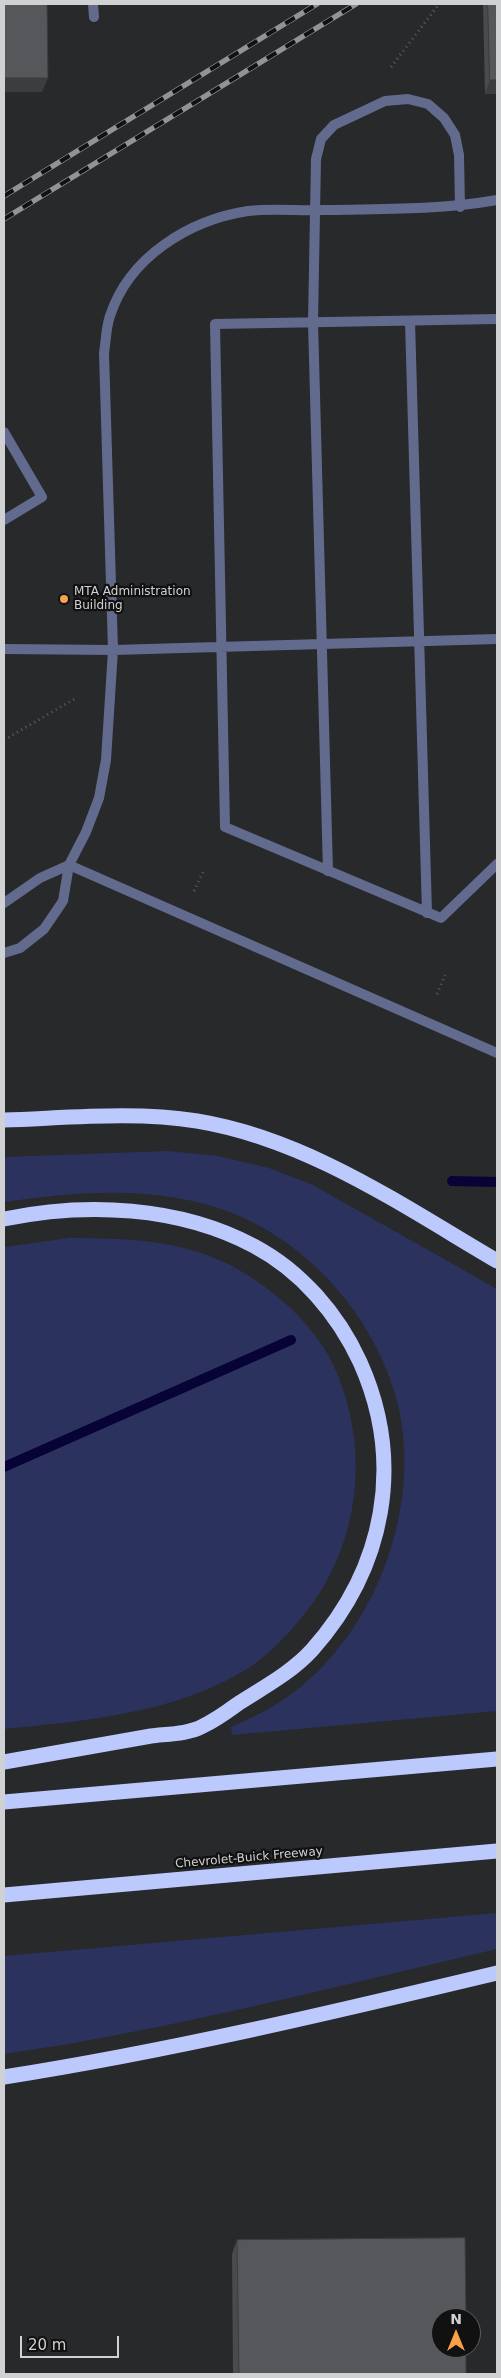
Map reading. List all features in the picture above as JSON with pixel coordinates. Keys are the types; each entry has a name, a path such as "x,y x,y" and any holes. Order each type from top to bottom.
{"highway":[{"path":"4,1120 146,1117 196,1121 238,1130 323,1162 497,1261"},
{"path":"4,1219 64,1211 120,1210 168,1216 210,1226 255,1247 296,1275 328,1308 350,1342 367,1379 380,1419 385,1458 384,1496 375,1540 358,1581 337,1618 311,1651 280,1678 201,1728 4,1762"},
{"path":"4,1802 497,1759"},
{"name":"Chevrolet-Buick Freeway","path":"4,1895 497,1851"},
{"path":"4,2077 108,2060 200,2041 497,1973"}],"street":[{"path":"93,4 94,17"},
{"path":"328,871 313,322 316,159 321,139 334,125 385,101 408,98 428,104 444,118 455,136 459,155 460,206"},
{"path":"4,953 20,948 44,929 63,901 69,866 86,832 100,789 106,760 111,713 113,650 104,353 110,316 127,282 150,256 175,236 210,219 249,211 460,206 497,200"},
{"path":"497,319 215,324 225,828 441,918 497,864"},
{"path":"410,321 427,913"},
{"path":"4,432 42,497 4,520"},
{"path":"4,649 113,650 497,639"},
{"path":"4,903 40,878 69,866 497,1053"}],"path":[{"path":"391,67 439,4"},
{"path":"4,740 76,698"},
{"path":"194,891 204,870"},
{"path":"437,994 446,975"}],"shaded area":[{"path":"167,1151 218,1156 269,1168 313,1185 497,1289 497,1711 232,1735 231,1727 275,1705 309,1680 338,1648 363,1612 382,1572 396,1530 403,1486 404,1443 397,1401 387,1371 374,1342 357,1315 338,1290 316,1267 291,1246 265,1229 237,1215 209,1205 151,1194 92,1193 4,1202 4,1157"},
{"path":"69,1238 116,1239 185,1248 228,1264 262,1285 288,1306 311,1330 330,1358 348,1406 354,1441 356,1475 352,1509 344,1542 331,1574 313,1603 290,1631 249,1668 186,1698 156,1706 95,1719 4,1729 4,1247"},
{"path":"497,1913 497,1949 190,2020 128,2033 4,2054 4,1956"}],"building":[{"path":"4,4 47,4 48,78 4,78"},
{"path":"488,4 497,4 497,80 490,80"},
{"path":"465,2238 466,2308 431,2308 431,2358 466,2358 466,2374 239,2374 237,2240"}],"waterway":[{"path":"452,1181 497,1182"},
{"path":"4,1467 291,1340"}],"railway":[{"path":"4,196 317,4"},
{"path":"4,219 356,4"}],"place":[{"name":"MTA Administration Building","path":"64,599"}]}
